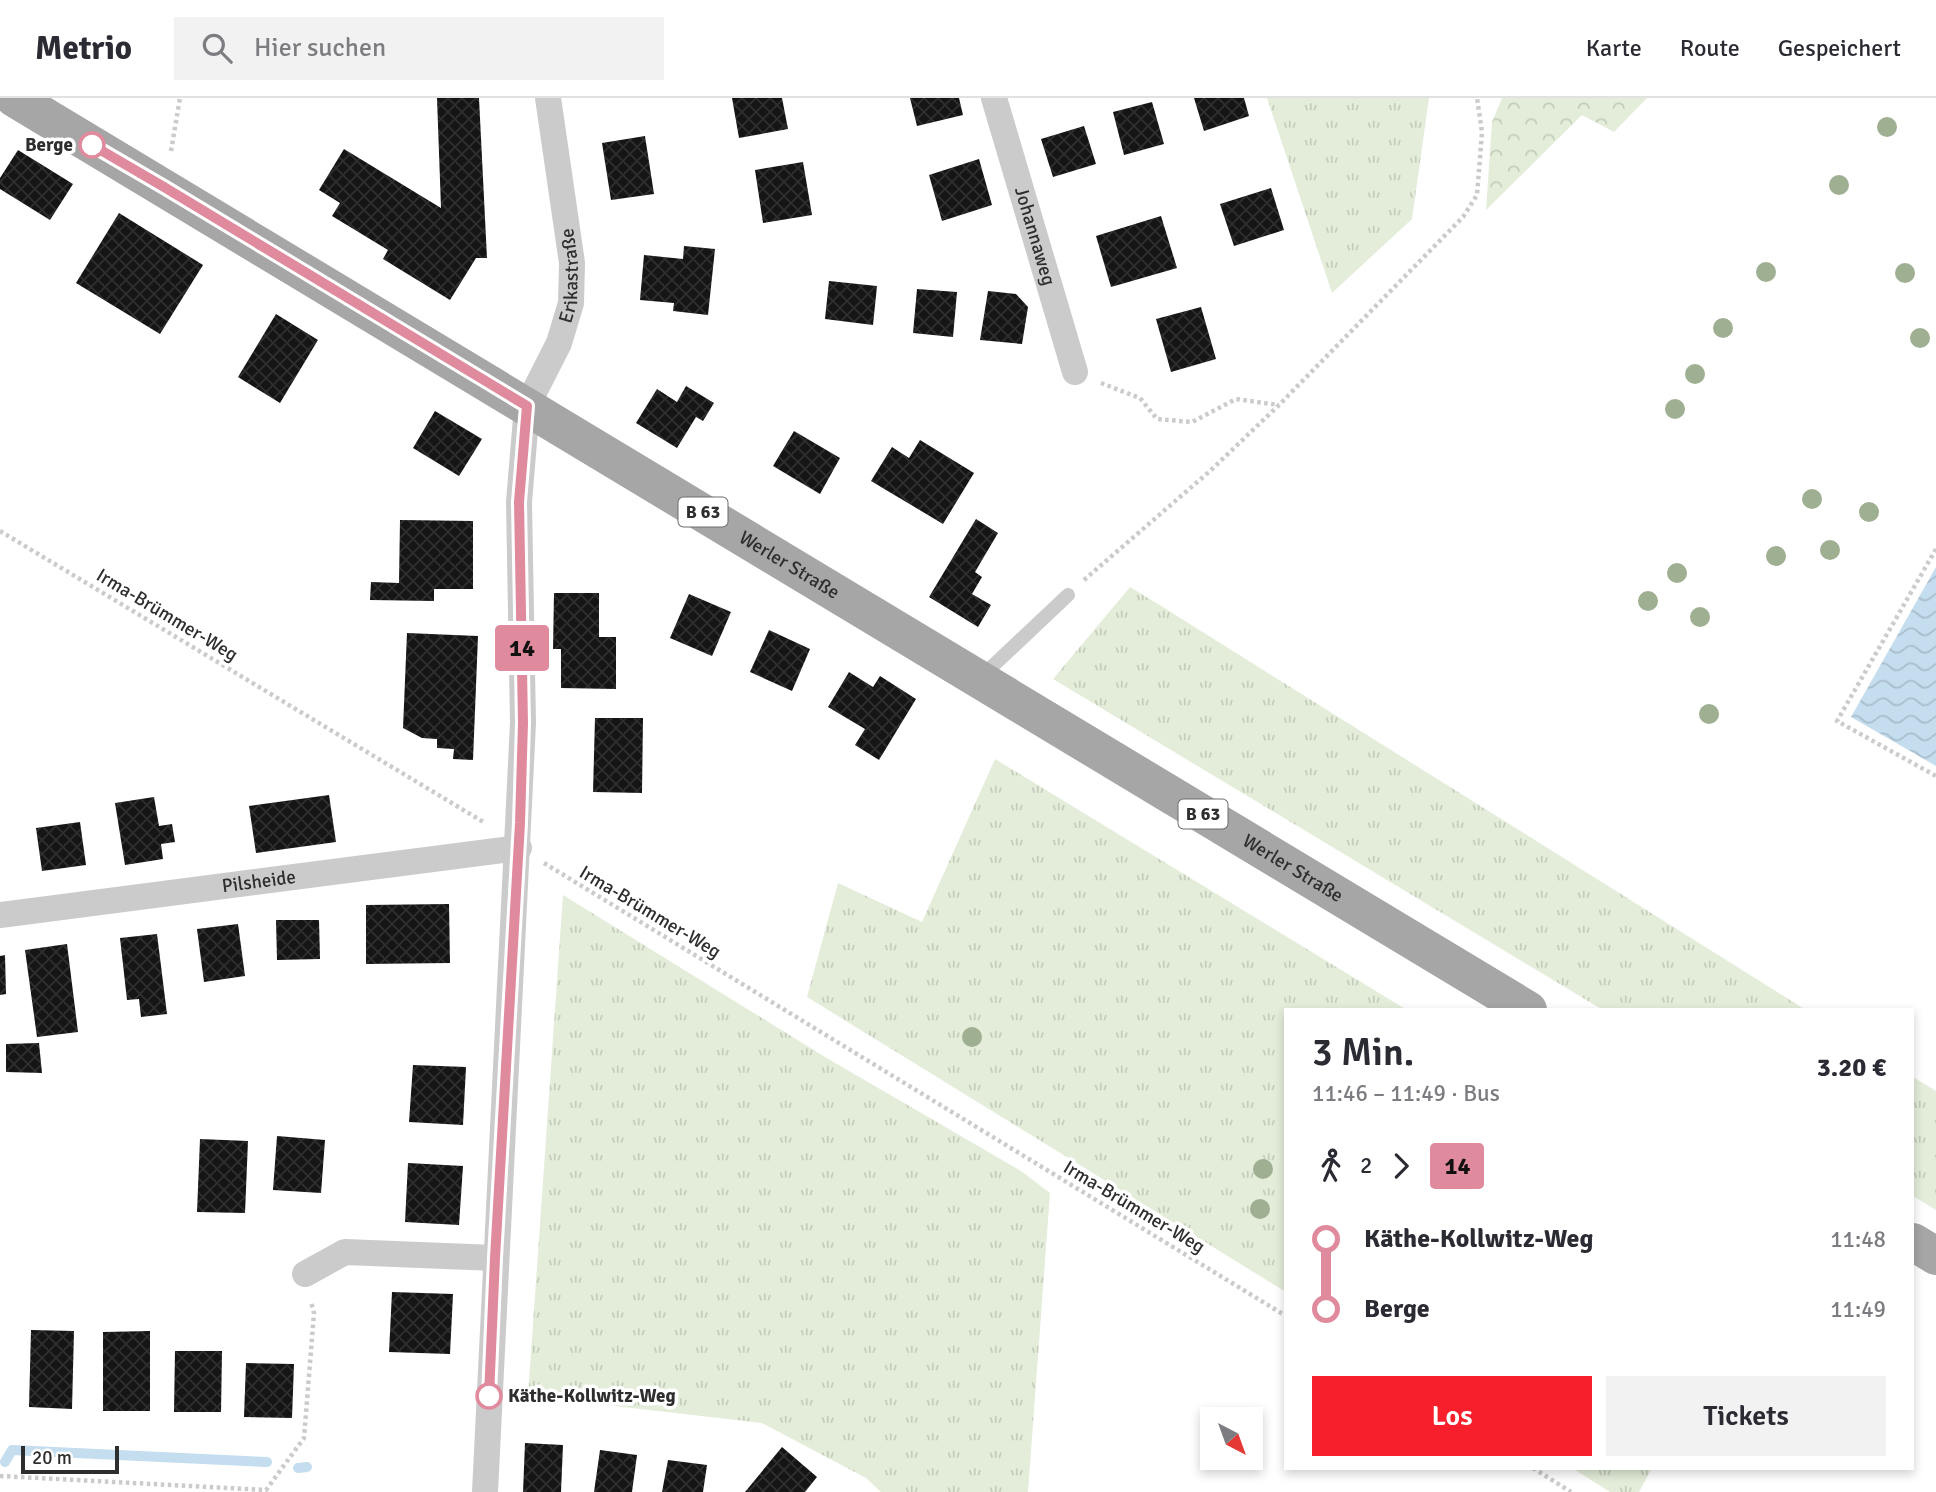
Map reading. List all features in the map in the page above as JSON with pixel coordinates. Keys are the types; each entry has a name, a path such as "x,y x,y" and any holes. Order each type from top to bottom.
{"main road":[{"name":"Werler Straße","path":"14,98 1525,1008"},
{"path":"1914,1243 1936,1256"}],"street":[{"name":"Erikastraße","path":"527,406 559,343 571,303 572,263 548,98"},
{"name":"Johannaweg","path":"994,98 1075,372"},
{"path":"485,1492 495,1258 519,848 523,723 519,502 527,406"},
{"name":"Pilsheide","path":"0,915 519,848"},
{"path":"305,1274 345,1252 495,1258"}],"lane":[{"path":"979,679 1068,595"}],"path":[{"path":"164,187 180,98"},
{"path":"1068,595 1210,471 1279,405 1463,217 1477,195 1482,132 1477,98"},
{"path":"1075,372 1140,398 1157,419 1192,422 1236,399 1279,405"},
{"name":"Irma-Brümmer-Weg","path":"0,531 478,818 519,848 1284,1315"},
{"path":"1936,549 1837,721 1936,776"},
{"path":"0,1476 266,1490 304,1438 314,1314 305,1274"},
{"path":"1536,1470 1571,1492"}],"green space":[{"path":"1267,98 1429,98 1412,219 1332,293"},
{"path":"1502,98 1647,98 1614,132 1582,115 1486,210 1492,122"},
{"path":"1130,587 1803,1008 1600,1008 1053,679"},
{"path":"995,759 1404,1008 1284,1008 1284,1291 807,997 838,883 922,922"},
{"path":"563,895 825,1057 1021,1171 1050,1193 1028,1492 881,1492 866,1478 762,1423 528,1396"},
{"path":"1914,1078 1936,1091 1936,1210 1914,1197"},
{"path":"1575,1470 1651,1470 1639,1492 1610,1492"}],"water":[{"path":"1936,567 1936,766 1851,717"}],"building":[{"path":"437,98 479,98 487,258 476,258 450,300 383,259 388,250 332,216 340,203 319,190 344,149 441,208"},
{"path":"732,98 782,98 788,129 739,138"},
{"path":"910,98 959,98 963,115 917,126"},
{"path":"1194,98 1244,98 1249,116 1204,131"},
{"path":"1152,102 1164,144 1124,155 1113,112"},
{"path":"1084,126 1096,164 1053,177 1041,139"},
{"path":"645,136 654,194 611,200 602,143"},
{"path":"18,150 73,184 50,220 0,189 0,178"},
{"path":"979,159 992,205 942,221 929,175"},
{"path":"803,162 812,215 763,223 755,170"},
{"path":"1271,188 1284,230 1234,246 1220,204"},
{"path":"119,213 203,265 160,334 76,283"},
{"path":"1161,216 1177,268 1111,287 1096,236"},
{"path":"684,246 715,249 708,315 673,311 674,303 640,300 644,255 683,259"},
{"path":"829,281 877,286 873,325 825,319"},
{"path":"917,289 957,292 953,337 913,333"},
{"path":"988,291 1016,294 1028,307 1022,344 980,340"},
{"path":"1201,307 1216,359 1171,372 1156,319"},
{"path":"276,314 318,340 280,403 238,377"},
{"path":"686,386 714,403 703,421 696,417 677,448 636,423 657,389 677,402"},
{"path":"435,411 482,439 459,476 413,448"},
{"path":"794,431 840,458 820,494 773,466"},
{"path":"920,440 974,473 943,524 871,481 892,447 909,458"},
{"path":"976,519 998,533 975,572 982,577 972,594 991,605 978,627 929,597"},
{"path":"400,520 473,521 473,589 434,589 434,601 370,600 371,582 399,583"},
{"path":"554,593 599,593 599,637 616,637 616,689 561,688 561,649 553,649"},
{"path":"689,594 731,612 712,656 670,638"},
{"path":"769,630 810,649 792,691 750,672"},
{"path":"407,633 478,636 473,760 453,759 454,749 437,748 437,739 422,738 403,728"},
{"path":"849,672 873,687 880,676 916,699 879,760 855,745 865,729 828,707"},
{"path":"595,718 643,718 642,793 593,792"},
{"path":"329,795 336,842 256,853 249,806"},
{"path":"154,797 159,826 172,824 175,842 161,844 163,859 125,865 115,803"},
{"path":"80,822 86,865 42,871 36,828"},
{"path":"449,904 450,963 366,964 366,905"},
{"path":"276,920 319,920 320,959 277,960"},
{"path":"238,924 245,976 204,982 197,929"},
{"path":"157,934 167,1014 141,1017 139,999 127,1000 120,938"},
{"path":"67,944 78,1032 37,1037 25,950"},
{"path":"5,955 6,994 0,995 0,956"},
{"path":"39,1043 42,1073 6,1072 6,1044"},
{"path":"413,1065 466,1067 463,1125 409,1122"},
{"path":"277,1136 325,1140 321,1193 273,1190"},
{"path":"200,1139 248,1141 245,1213 197,1212"},
{"path":"408,1163 463,1166 459,1225 405,1222"},
{"path":"392,1292 453,1294 450,1354 389,1352"},
{"path":"31,1330 74,1331 72,1409 29,1407"},
{"path":"150,1331 150,1411 103,1411 103,1332"},
{"path":"175,1351 222,1351 221,1412 174,1412"},
{"path":"246,1363 294,1364 292,1418 244,1417"},
{"path":"525,1443 563,1445 561,1492 523,1492"},
{"path":"782,1447 817,1477 805,1492 745,1492"},
{"path":"600,1450 637,1455 632,1492 594,1492"},
{"path":"668,1460 707,1465 703,1492 662,1492"}],"waterway":[{"path":"5,1462 12,1450 267,1462"},
{"path":"298,1468 307,1467"}],"bus line":[{"name":"14","path":"92,145 527,406 519,502 523,723 520,823 489,1396"}],"place":[{"name":"Berge","path":"92,145"},
{"name":"Käthe-Kollwitz-Weg","path":"489,1396"}]}
